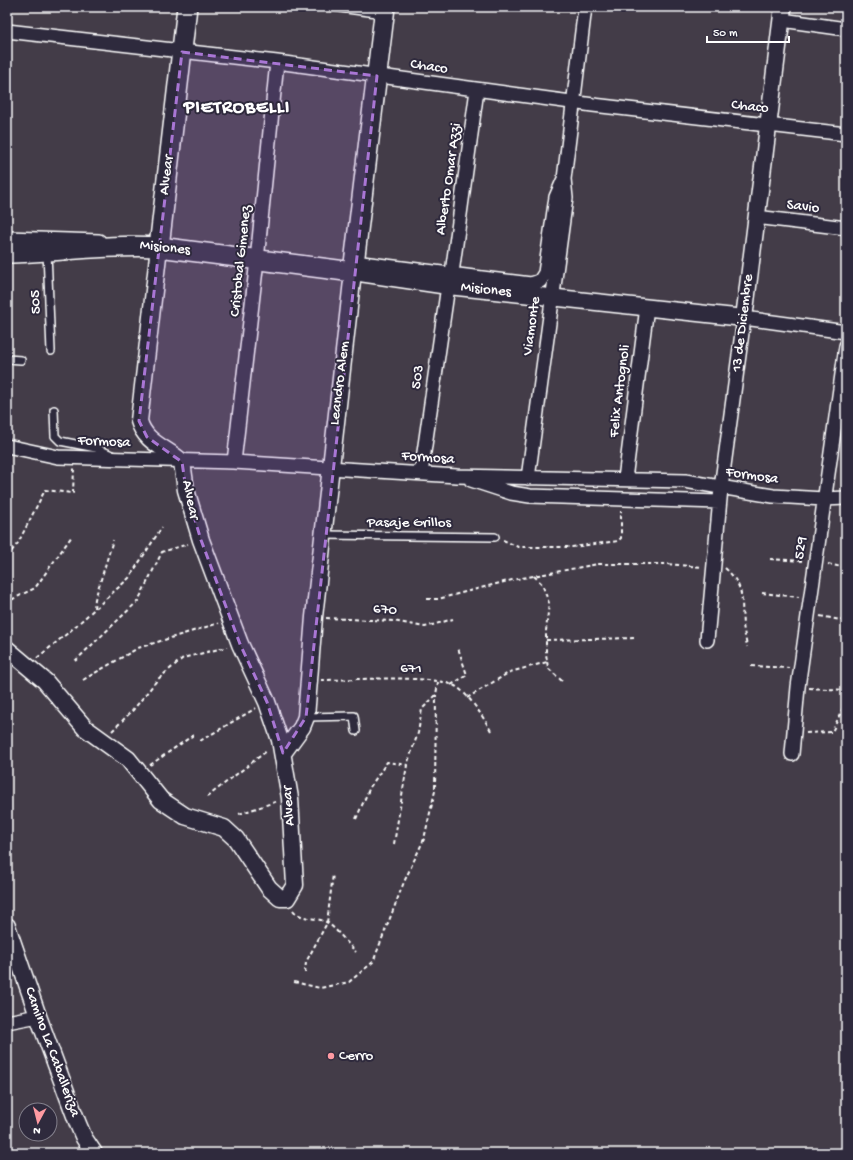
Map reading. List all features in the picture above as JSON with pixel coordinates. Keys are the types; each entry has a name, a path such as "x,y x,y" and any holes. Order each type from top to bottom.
{"main road":[{"name":"Alvear","path":"159,247 188,7"},
{"name":"Leandro Alem","path":"354,267 385,11"},
{"name":"Misiones","path":"7,253 47,252 126,245 159,247 257,260 354,267"}],"street":[{"name":"Viamonte","path":"528,478 566,198 564,179 586,7"},
{"path":"783,13 846,29"},
{"name":"13 de Diciembre","path":"707,640 719,502 783,13"},
{"name":"Chaco","path":"7,31 276,62 574,103 846,134"},
{"name":"Cristobal Gimenez","path":"234,462 257,260 276,62"},
{"name":"Alberto Omar Azzi","path":"450,280 477,90"},
{"name":"Viamonte","path":"540,281 545,273 556,198 564,179"},
{"name":"Savio","path":"756,217 846,228"},
{"name":"Misiones","path":"7,238 86,239 126,245"},
{"name":"Alvear","path":"159,247 139,421 142,430 147,437 182,462 186,490 201,540 240,644 267,702 282,747 290,798 295,885 287,898"},
{"name":"Misiones","path":"354,267 552,296 744,318 846,332"},
{"name":"Leandro Alem","path":"282,747 302,727 306,717 314,617 354,267"},
{"name":"Misiones","path":"450,280 531,284 540,281"},
{"name":"503","path":"421,473 450,280"},
{"name":"Felix Antognoli","path":"625,479 647,307"},
{"name":"529","path":"792,754 798,687 846,346"},
{"name":"Formosa","path":"7,446 58,457 182,462 234,462 458,476 685,481 773,496 824,499 846,498"},
{"path":"458,476 511,493 530,496 719,502"},
{"path":"7,649 28,666 60,697 85,728 128,759 161,800 185,816 224,828 236,839 269,888 280,898 287,898"},
{"name":"Camino La Caballeriza","path":"7,926 78,1124 84,1138 94,1153"},
{"path":"7,1022 38,1016"}],"lane":[{"path":"332,7 385,11"},
{"name":"505","path":"47,252 51,351"},
{"path":"7,359 20,360"},
{"path":"54,410 55,436 60,441 96,448 119,459"},
{"name":"Pasaje Grillos","path":"323,535 495,536"},
{"path":"306,717 354,716 356,731"}],"path":[{"path":"7,557 18,543 46,490 73,493 74,457"},
{"path":"495,536 518,547 572,547 618,540 621,538 621,499"},
{"path":"28,666 69,632 129,578 162,527"},
{"path":"7,605 11,600 35,588 72,536"},
{"path":"94,608 95,599 113,540"},
{"path":"75,661 138,601 162,552 174,550 201,540"},
{"path":"427,598 438,599 534,576 598,564 714,562 732,573 740,590 743,602 743,624 747,647"},
{"path":"534,576 542,584 549,602 546,640 548,668 564,683"},
{"path":"762,593 810,598"},
{"path":"7,595 11,600"},
{"path":"809,614 846,621"},
{"name":"670","path":"314,617 393,621 425,627 453,619"},
{"path":"83,680 138,648 230,619"},
{"path":"546,640 637,638"},
{"path":"101,741 133,710 158,679 183,658 240,644"},
{"path":"451,686 467,675 458,648"},
{"path":"467,698 510,672 547,662"},
{"path":"750,666 801,669"},
{"name":"671","path":"308,680 431,680 455,687 477,707 491,731"},
{"path":"294,982 320,988 349,982 372,962 404,882 424,839 435,791 436,695 438,682"},
{"path":"798,687 846,690"},
{"path":"394,844 407,765 418,734 422,709 436,695"},
{"path":"794,733 832,732 846,701"},
{"path":"200,741 267,702"},
{"path":"140,772 195,734"},
{"path":"207,797 282,747"},
{"path":"356,819 370,787 387,762 407,765"},
{"path":"239,814 260,806 290,798"},
{"path":"305,973 306,962 327,923 333,874"},
{"path":"287,898 294,912 304,917 317,918 327,923 356,952"}],"highlighted area":[{"path":"182,52 377,76 306,717 283,753 267,702 240,644 201,540 186,490 182,462 147,437 139,421"}],"place":[{"name":"Cerro","path":"331,1056"}],"district":[{"name":"PIETROBELLI","path":"237,108"}]}
